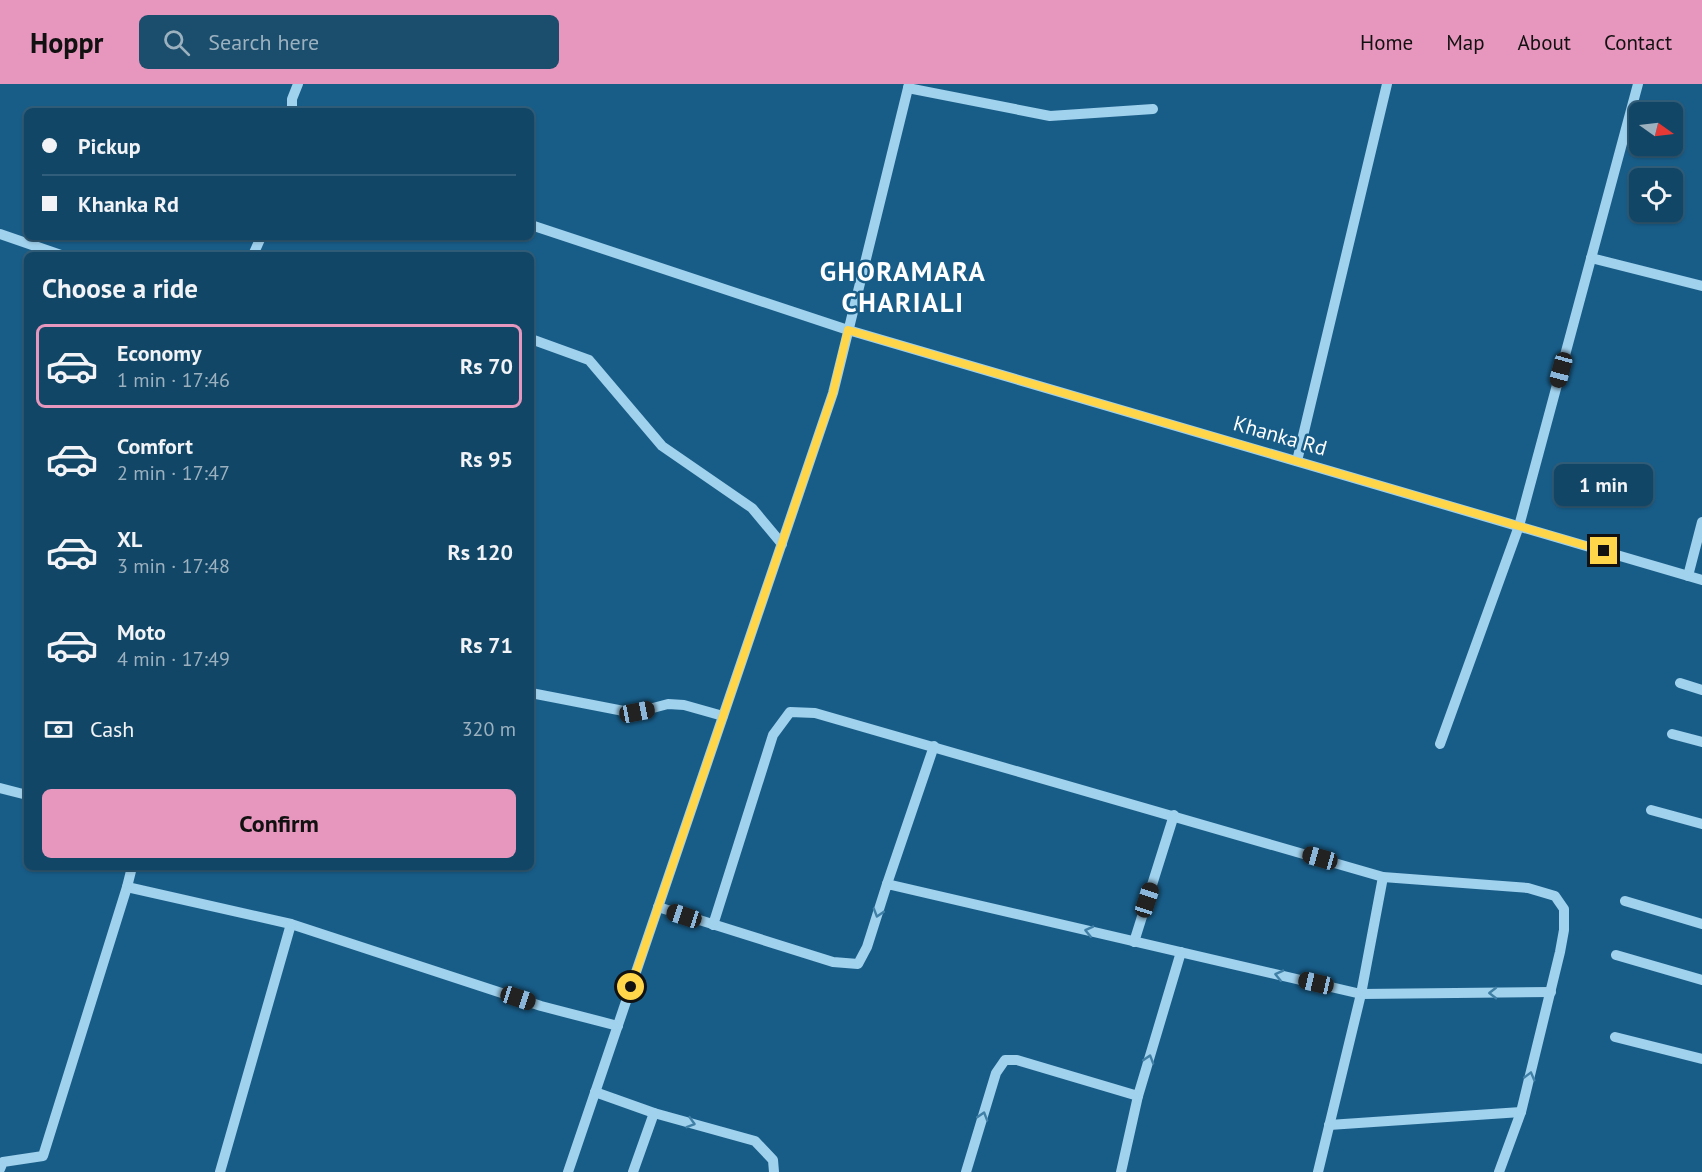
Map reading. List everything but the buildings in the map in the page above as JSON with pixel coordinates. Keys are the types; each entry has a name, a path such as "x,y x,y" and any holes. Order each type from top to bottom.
{"street":[{"path":"292,108 292,99 298,84"},
{"path":"1297,461 1387,84"},
{"path":"1440,744 1519,526 1638,84"},
{"path":"568,1172 833,393 908,86 1050,116 1154,109"},
{"name":"Khanka Rd","path":"534,226 848,330 1702,580"},
{"path":"0,234 52,252"},
{"path":"1591,258 1702,286"},
{"path":"534,340 589,360 662,446 752,508 782,544"},
{"path":"1688,576 1702,522"},
{"path":"1680,683 1702,690"},
{"path":"534,694 630,712 666,704 684,705 723,716"},
{"path":"713,925 773,735 790,712 815,713 934,746 1383,877 1527,888 1555,896 1564,909 1564,930 1521,1112 1499,1172"},
{"path":"1672,734 1702,742"},
{"path":"658,907 833,962 858,964 867,947 934,746"},
{"path":"0,788 24,794"},
{"path":"1651,810 1702,824"},
{"path":"1134,942 1174,815"},
{"path":"0,1170 3,1162 43,1156 131,870"},
{"path":"1317,1172 1361,994 1383,877"},
{"path":"887,884 1361,994 1551,992"},
{"path":"127,887 291,924 541,1006 618,1026"},
{"path":"1625,901 1702,924"},
{"path":"220,1172 291,924"},
{"path":"1121,1172 1138,1095 1182,952"},
{"path":"1616,955 1702,980"},
{"path":"1615,1037 1702,1059"},
{"path":"966,1172 996,1073 1005,1060 1017,1060 1138,1095"},
{"path":"595,1092 654,1113 755,1142 773,1160 774,1172"},
{"path":"1329,1125 1521,1112"},
{"path":"633,1172 654,1113"}],"district":[{"name":"GHORAMARA CHARIALI","path":"903,288"}],"route":[{"path":"631,987 833,393 848,330 1604,551"}]}
